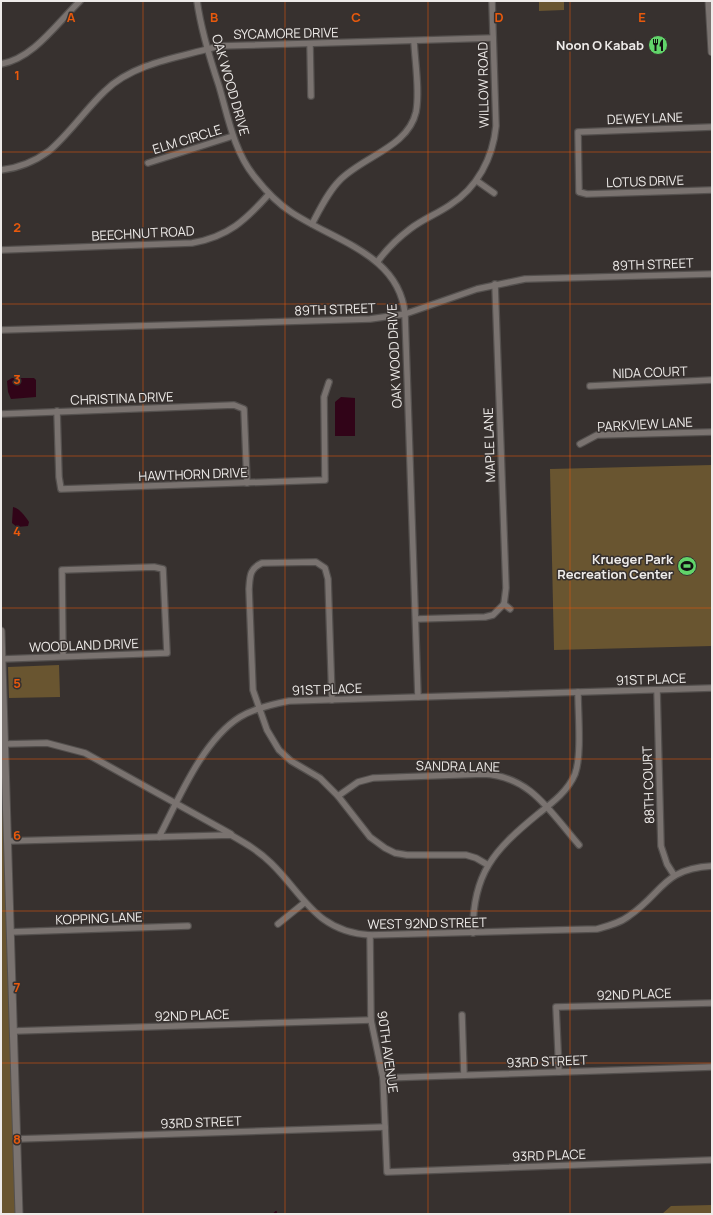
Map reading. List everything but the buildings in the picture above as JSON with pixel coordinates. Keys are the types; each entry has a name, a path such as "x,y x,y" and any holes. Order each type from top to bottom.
{"street":[{"path":"1,64 10,62 29,52 80,1"},
{"name":"OAK WOOD DRIVE","path":"197,1 208,48 233,136 248,167 269,194 292,213 378,261 397,284 404,304 418,697"},
{"name":"WILLOW ROAD","path":"378,261 409,229 424,219 451,205 476,181 487,162 495,136 496,95 492,1"},
{"path":"709,1 712,52"},
{"name":"SYCAMORE DRIVE","path":"1,170 21,166 38,159 49,151 105,91 123,77 142,68 208,48 219,46 493,38"},
{"path":"312,224 326,199 340,180 398,140 411,125 417,103 414,41"},
{"path":"310,44 311,96"},
{"name":"DEWEY LANE","path":"579,192 578,132 712,127"},
{"name":"ELM CIRCLE","path":"148,163 233,136"},
{"path":"476,181 494,193"},
{"name":"LOTUS DRIVE","path":"579,192 587,194 712,190"},
{"name":"BEECHNUT ROAD","path":"1,250 192,243 202,241 225,233 236,227 249,216 269,194"},
{"name":"89TH STREET","path":"1,330 362,319 405,314 495,284 540,278 712,274"},
{"name":"MAPLE LANE","path":"495,284 506,588 504,604"},
{"name":"NIDA COURT","path":"590,386 712,380"},
{"name":"HAWTHORN DRIVE","path":"57,411 59,477 61,489 325,480 324,397 329,382"},
{"name":"CHRISTINA DRIVE","path":"1,414 227,405 244,409 247,483"},
{"name":"PARKVIEW LANE","path":"580,444 598,435 712,432"},
{"path":"332,700 328,579 325,568 316,562 262,563 254,566 250,573 249,590 252,680 259,708 267,730 279,750 291,761 320,778 338,796 370,837 395,853 422,856 466,855 476,858 488,865"},
{"name":"WOODLAND DRIVE","path":"2,659 167,653 163,569 154,567 62,570 63,656"},
{"path":"416,618 485,617 493,615 504,604 510,609"},
{"path":"1,631 19,1214"},
{"name":"91ST PLACE","path":"176,803 207,748 232,723 241,716 259,708 289,701 712,688"},
{"name":"88TH COURT","path":"657,690 661,846 667,864 674,875"},
{"path":"473,933 475,897 488,865 517,831 546,808 564,791 577,768 578,692"},
{"path":"5,744 47,744 85,753 176,803 159,836"},
{"name":"SANDRA LANE","path":"338,796 358,782 372,778 492,774 508,778 523,785 579,845"},
{"name":"WEST 92ND STREET","path":"176,803 262,854 304,903 323,919 337,927 370,936 590,929 605,927 630,916 674,875 691,868 712,866"},
{"path":"8,841 231,835"},
{"path":"278,924 304,903"},
{"name":"KOPPING LANE","path":"10,932 188,926"},
{"name":"90TH AVENUE","path":"370,936 371,1020 383,1078 387,1172"},
{"name":"92ND PLACE","path":"560,1072 556,1007 712,1003"},
{"path":"462,1015 464,1075"},
{"name":"92ND PLACE","path":"14,1031 371,1020"},
{"name":"93RD STREET","path":"383,1078 712,1067"},
{"name":"93RD STREET","path":"17,1138 385,1127"},
{"name":"93RD PLACE","path":"387,1172 712,1160"}],"shaded area":[{"path":"539,1 564,1 564,10 539,11"},
{"path":"12,378 34,378 36,380 36,397 11,399 8,392 7,381"},
{"path":"341,397 355,398 355,436 335,436 335,402"},
{"path":"712,465 712,646 554,650 550,469"},
{"path":"13,507 26,517 29,522 28,526 17,527 12,523"},
{"path":"1,655 20,1214 1,1214"},
{"path":"59,665 60,697 9,698 8,667"},
{"path":"712,1205 712,1214 662,1214 671,1206"}],"place":[{"name":"Noon O Kabab","path":"658,45"},
{"name":"Krueger Park Recreation Center","path":"687,566"}]}
